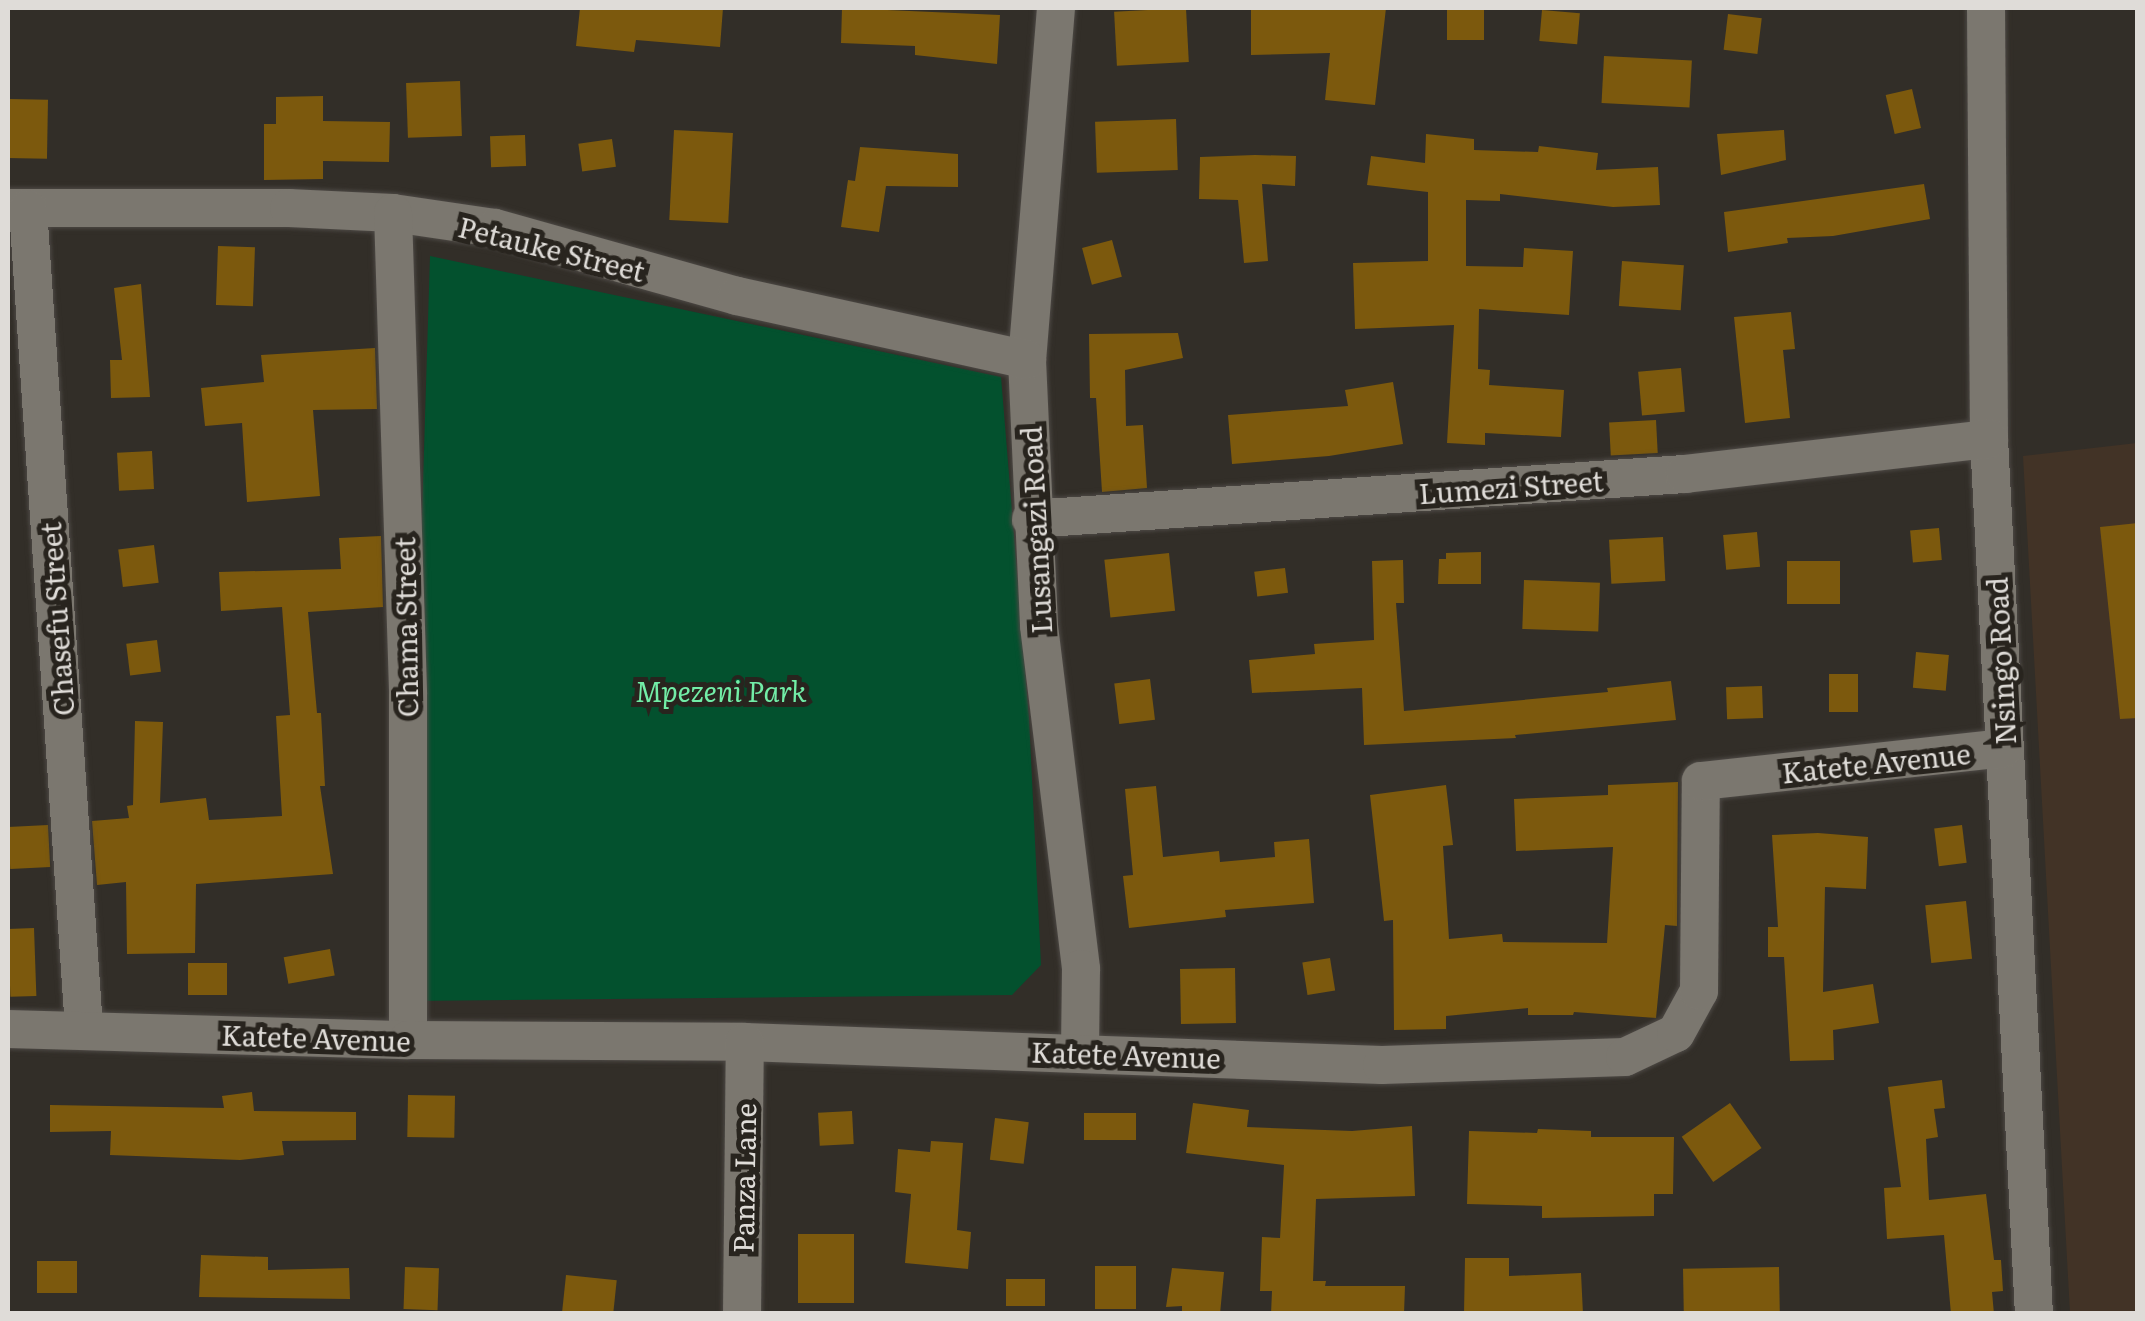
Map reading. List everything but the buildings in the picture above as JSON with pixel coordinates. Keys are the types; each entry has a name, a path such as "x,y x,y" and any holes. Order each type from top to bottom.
{"street":[{"name":"Lusangazi Road","path":"1056,8 1027,360 1031,520 1080,969 1080,1051"},
{"name":"Nsingo Road","path":"1986,8 1989,439 2034,1314"},
{"name":"Petauke Street","path":"18,208 289,208 393,213 495,228 737,296 1027,360"},
{"name":"Chasefu Street","path":"18,208 84,1029"},
{"name":"Chama Street","path":"393,213 408,694 408,1040"},
{"name":"Lumezi Street","path":"1031,520 1686,474 1989,439"},
{"name":"Katete Avenue","path":"8,1028 408,1040 745,1042 1080,1051 1382,1065 1625,1058 1676,1033 1698,991 1701,781 2004,748"},
{"name":"Panza Lane","path":"742,1314 745,1042"}],"shaded area":[{"path":"2137,443 2137,1313 2070,1313 2023,456"}],"green space":[{"name":"Mpezeni Park","path":"430,256 1001,377 1029,718 1041,965 1012,995 407,1001"}]}
